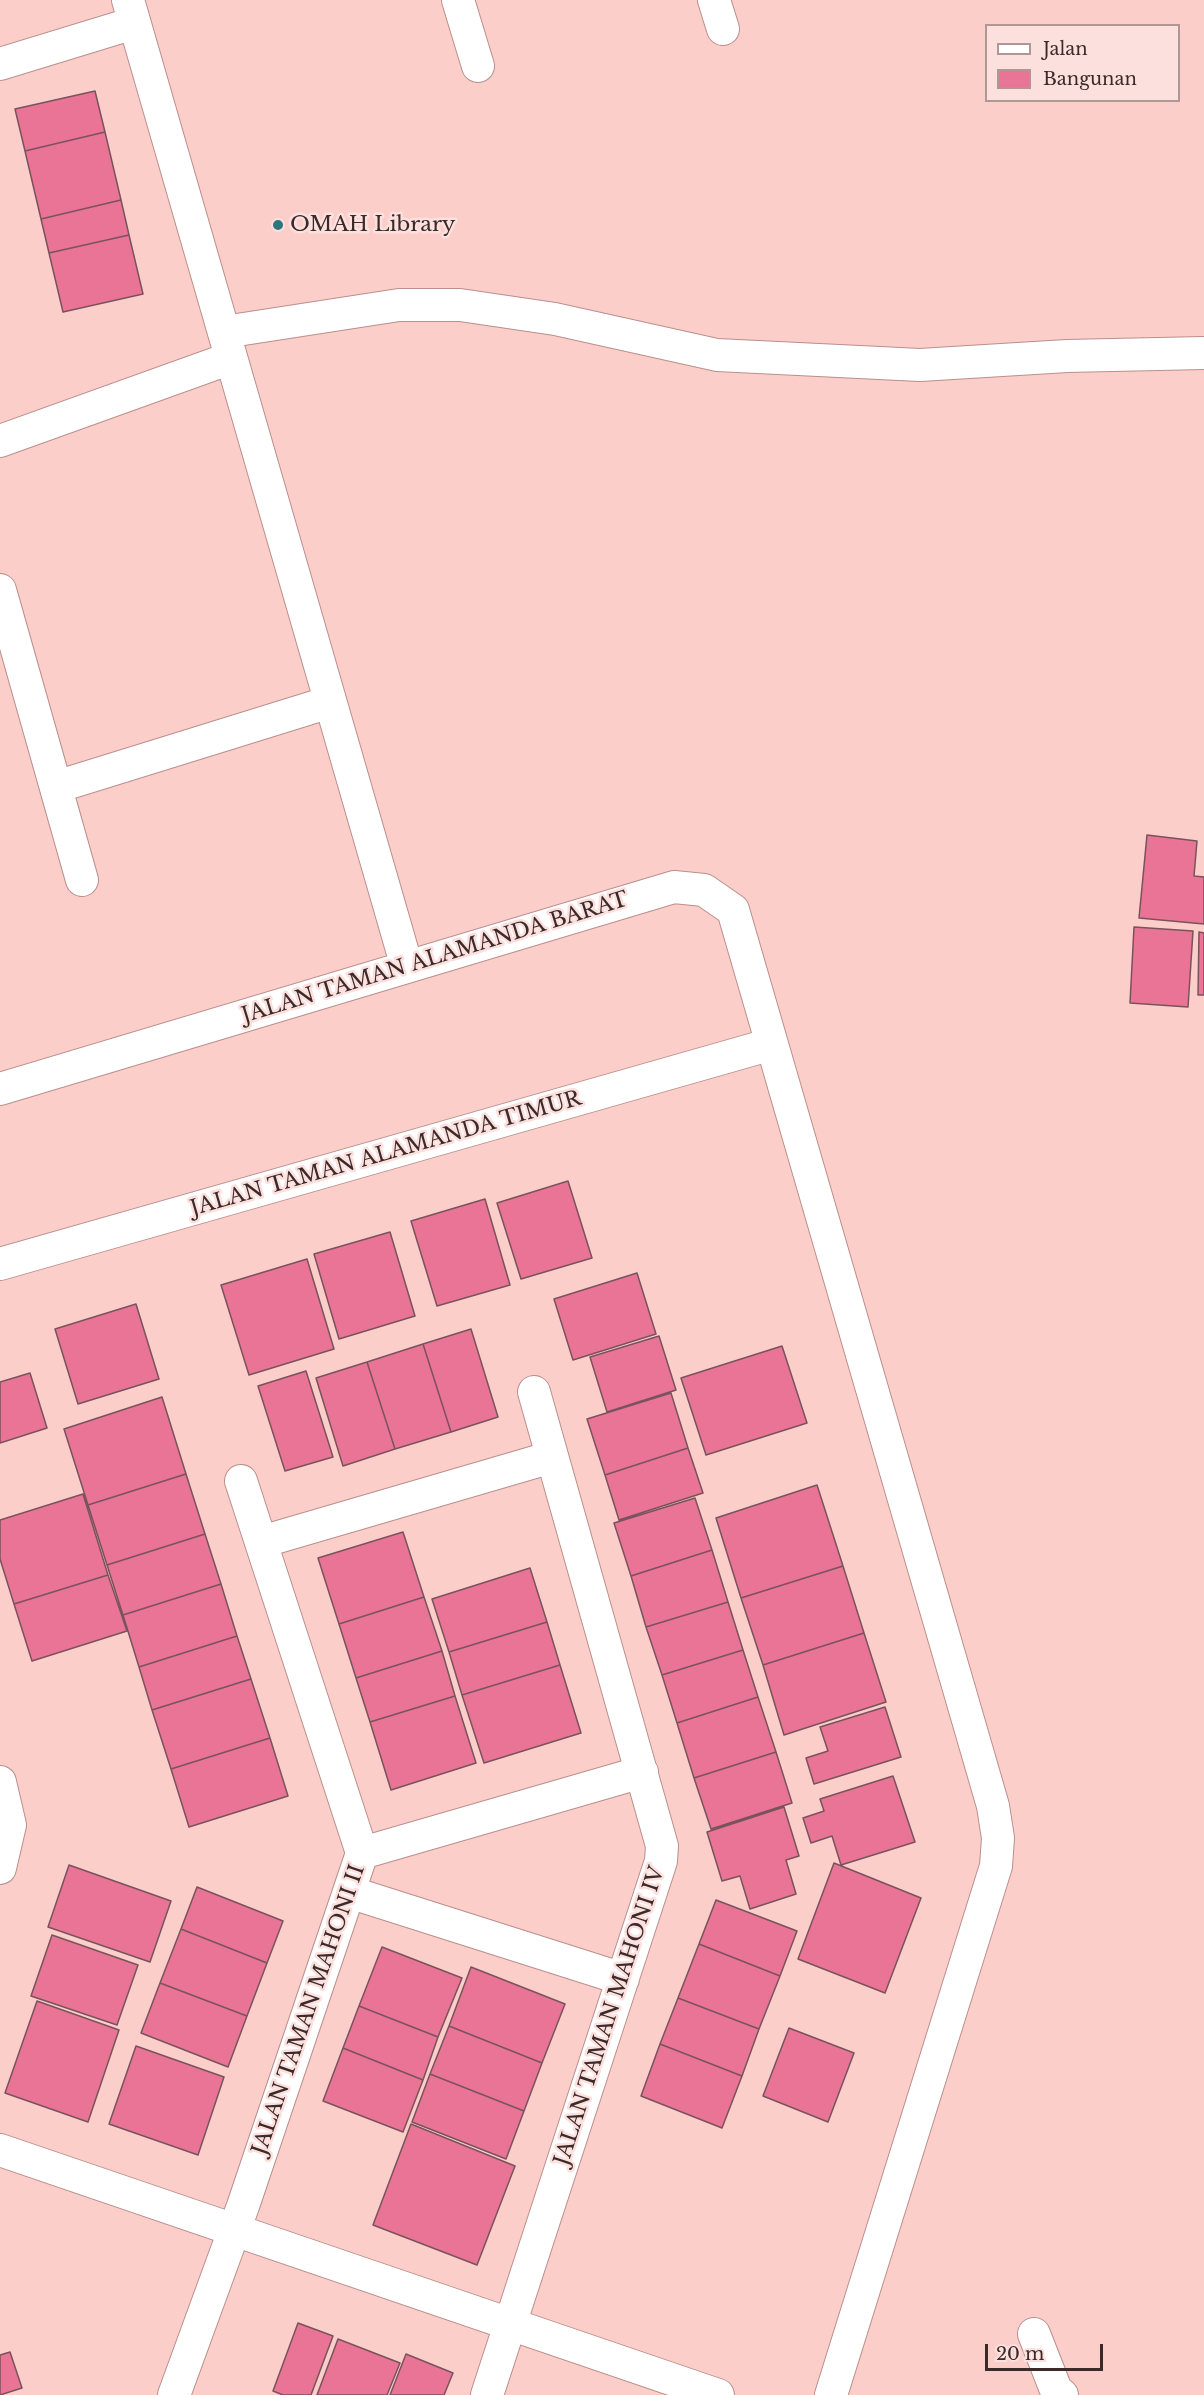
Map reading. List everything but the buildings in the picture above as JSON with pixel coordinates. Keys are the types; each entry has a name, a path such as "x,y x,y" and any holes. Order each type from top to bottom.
{"street":[{"path":"458,0 478,66"},
{"path":"0,64 131,11 407,966"},
{"path":"0,441 227,345 399,305 460,305 555,319 717,355 920,365 1067,356 1204,353"},
{"path":"0,590 82,880"},
{"path":"56,787 330,702"},
{"name":"JALAN TAMAN ALAMANDA BARAT","path":"0,1089 674,886 704,890 733,910 990,1795 998,1838 996,1866 831,2395"},
{"name":"JALAN TAMAN ALAMANDA TIMUR","path":"0,1264 772,1044"},
{"name":"JALAN TAMAN MAHONI IV","path":"487,2395 661,1861 662,1846 534,1392"},
{"path":"261,1542 552,1457"},
{"name":"JALAN TAMAN MAHONI II","path":"174,2395 235,2230 362,1853 241,1481"},
{"path":"362,1853 642,1772"},
{"path":"0,1782 10,1825 0,1868"},
{"path":"349,1892 623,1978"},
{"path":"0,2150 718,2395"},
{"path":"1034,2334 1056,2390 1062,2395"}],"place":[{"name":"OMAH Library","path":"278,225"}]}
